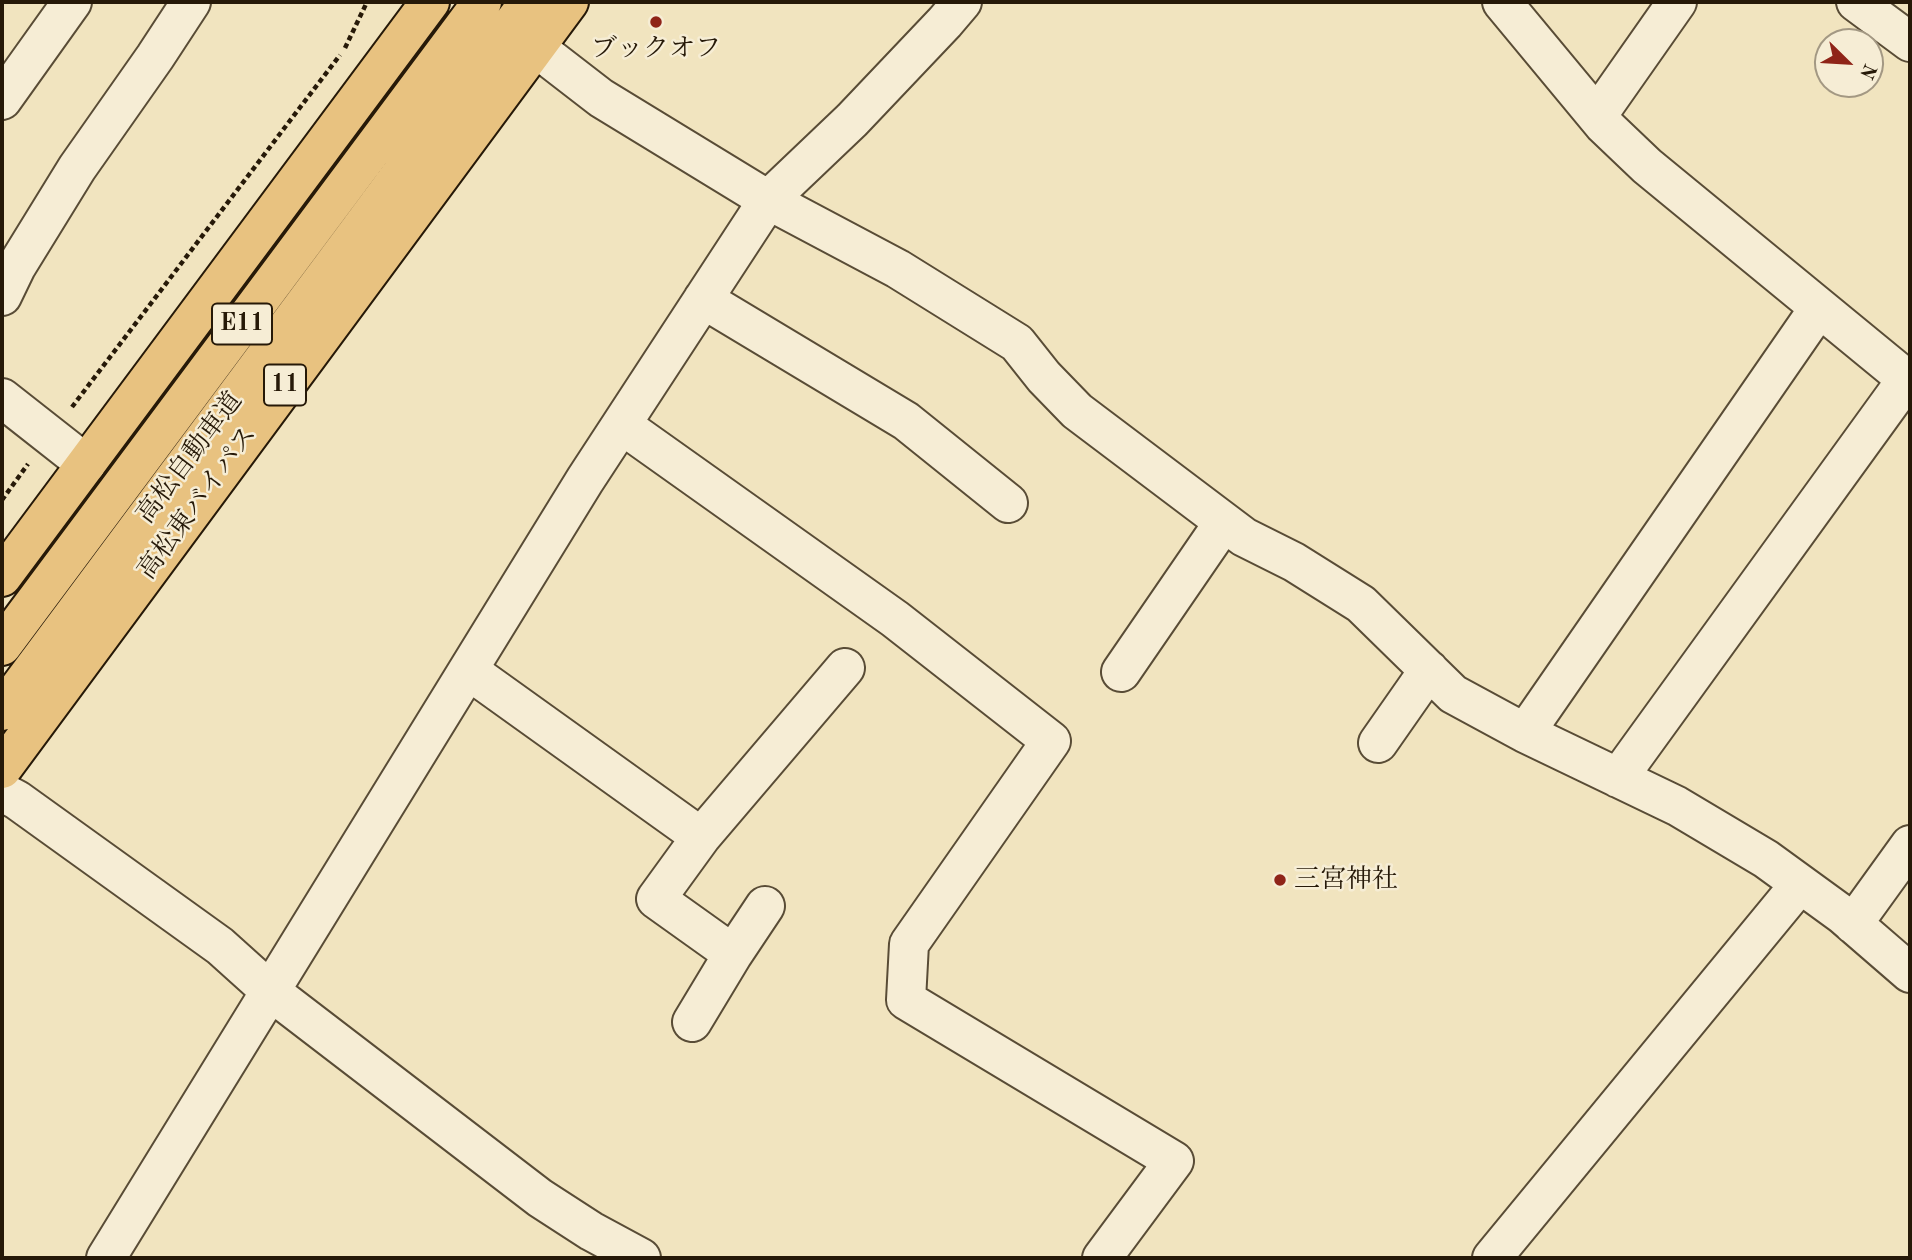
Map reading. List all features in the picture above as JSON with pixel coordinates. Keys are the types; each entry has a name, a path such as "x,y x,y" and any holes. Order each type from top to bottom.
{"highway":[{"path":"2,577 430,2"},
{"name":"高松自動車道","path":"2,646 482,2"},
{"name":"高松自動車道","path":"2,711 529,2"},
{"name":"高松東バイパス","path":"2,769 569,2"}],"street":[{"path":"2,100 72,2"},
{"path":"2,296 16,267 77,167 191,2"},
{"path":"106,1258 468,670 768,200 852,120 962,2"},
{"path":"1502,2 1597,116 1647,166 1909,380 1618,778"},
{"path":"1597,116 1677,2"},
{"path":"1856,2 1910,42"},
{"path":"535,47 601,98 768,200 898,269 1017,343 1044,377 1077,411 1244,537 1294,562 1361,604 1453,694 1525,733 1688,813 1766,859 1843,915 1910,973"},
{"path":"703,299 906,421 1008,503"},
{"path":"1525,733 1819,307"},
{"path":"2,398 86,464"},
{"path":"622,425 895,619 1051,741 909,944 906,1000 1174,1161 1102,1258"},
{"path":"1121,672 1224,522"},
{"path":"733,954 656,899 701,836 845,668"},
{"path":"468,670 701,836"},
{"path":"1378,743 1429,670"},
{"path":"2,792 17,800 220,946 270,991 540,1198 591,1231 641,1258"},
{"path":"1853,924 1910,845"},
{"path":"1492,1258 1800,884"},
{"path":"692,1022 765,906"}],"path":[{"path":"2,500 348,45 367,2"}],"place":[{"name":"ブックオフ","path":"656,22"},
{"name":"三宮神社","path":"1280,880"}]}
